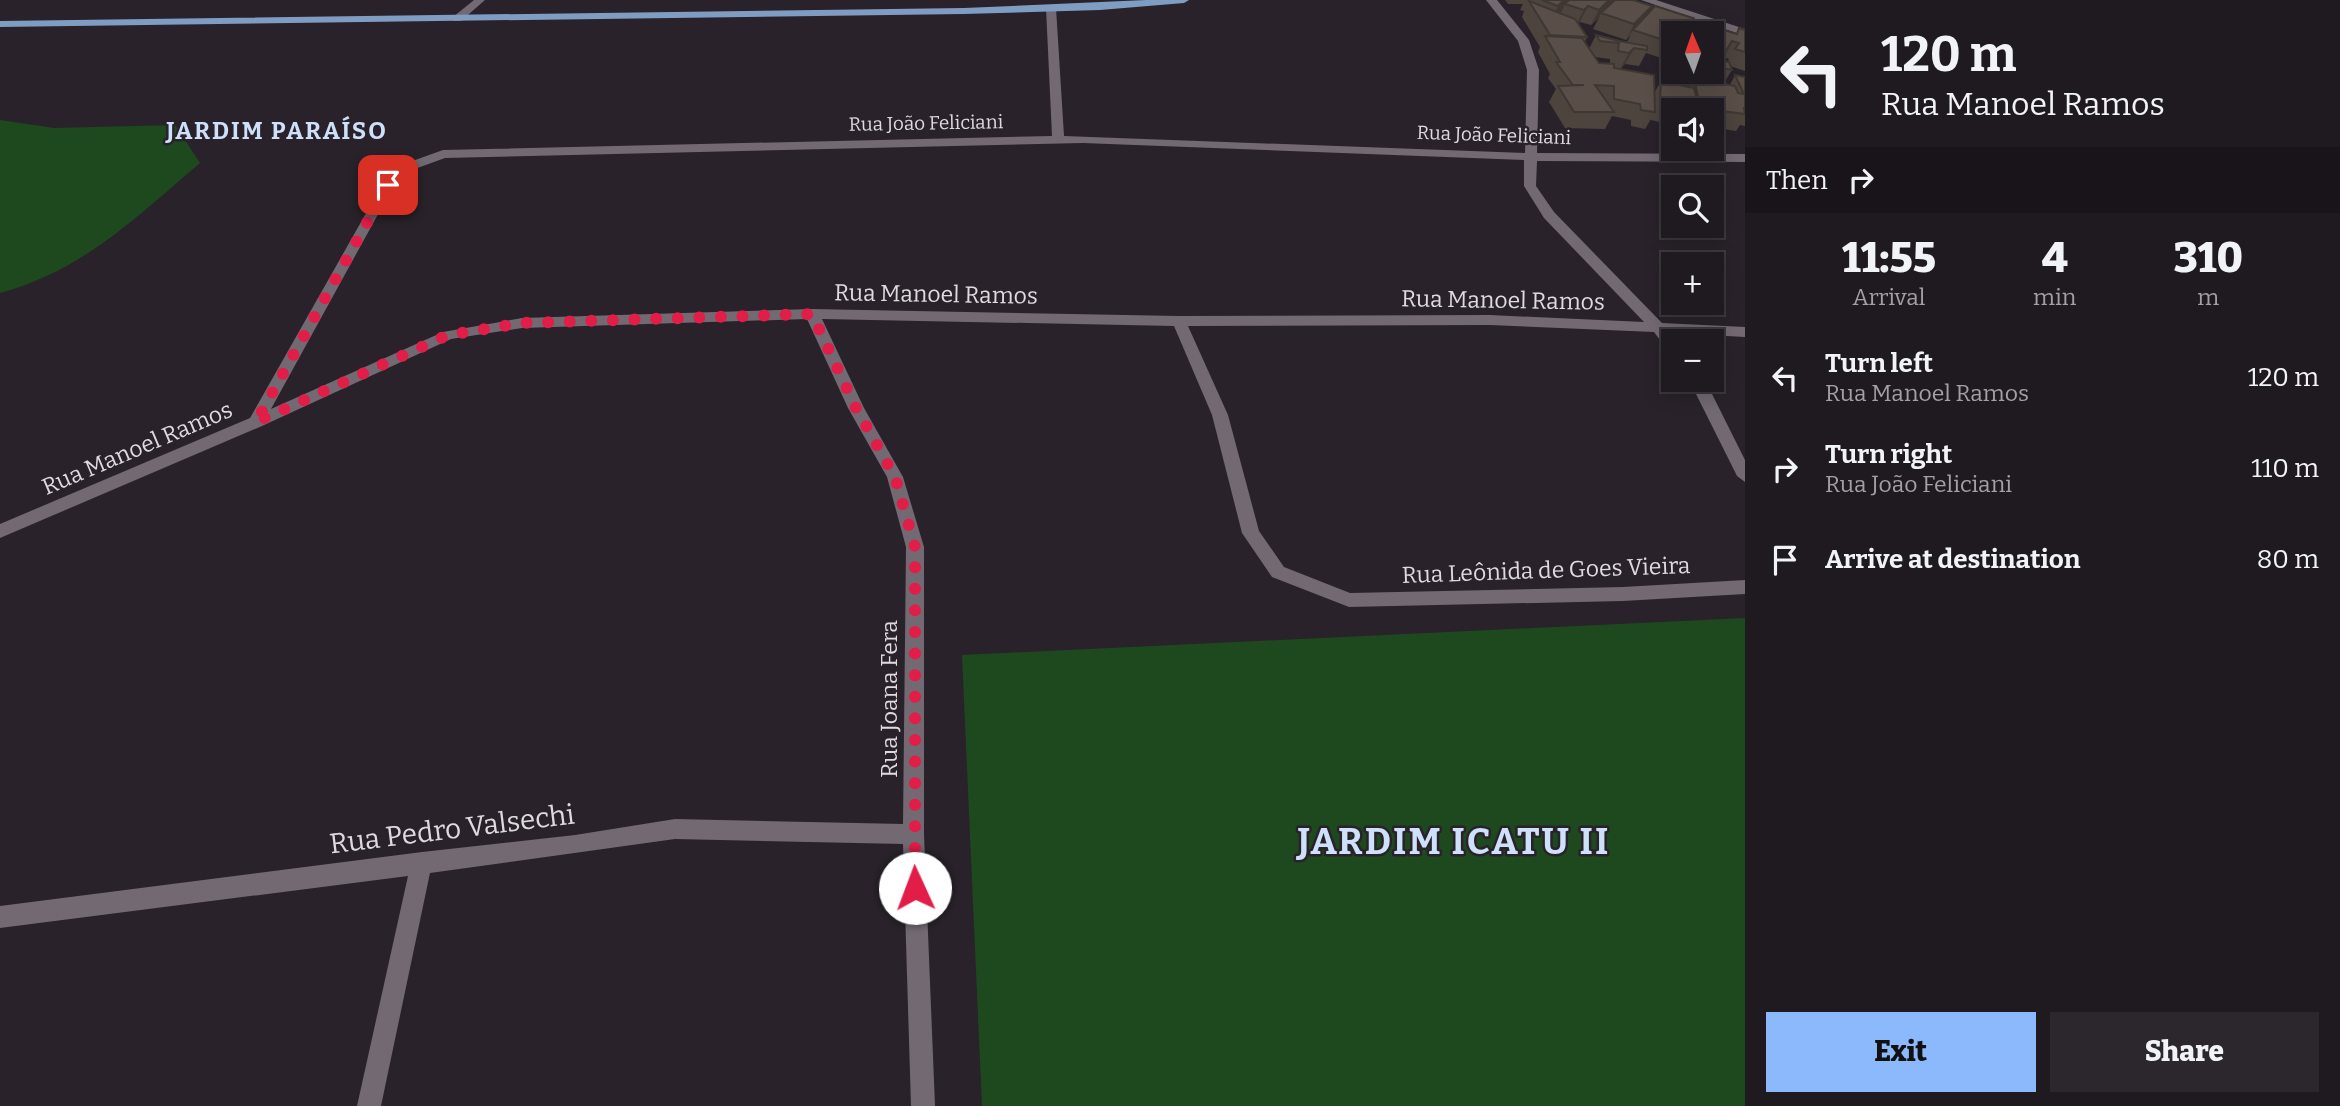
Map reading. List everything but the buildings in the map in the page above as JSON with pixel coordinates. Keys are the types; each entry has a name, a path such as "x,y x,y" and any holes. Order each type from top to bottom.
{"main road":[{"path":"0,24 1051,8 1184,0"}],"street":[{"path":"457,19 480,0"},
{"path":"1491,0 1523,40 1532,70 1530,186 1549,215 1661,332"},
{"path":"1646,0 1745,33"},
{"path":"1051,8 1058,139"},
{"name":"Rua João Feliciani","path":"256,422 388,185 408,167 443,154 1058,139 1531,157 1745,158"},
{"name":"Rua Manoel Ramos","path":"0,531 256,422 448,335 522,323 812,314 1178,321 1490,320 1745,332"},
{"name":"Rua Joana Fera","path":"812,314 856,408 895,477 915,547 913,834 923,1106"},
{"name":"Rua Leônida de Goes Vieira","path":"1178,321 1220,415 1251,533 1278,572 1349,600 1623,594 1745,587"},
{"path":"1703,392 1745,476"},
{"name":"Rua Pedro Valsechi","path":"0,917 422,862 575,845 675,829 913,834"},
{"path":"369,1106 422,862"}],"green space":[{"path":"0,120 54,128 175,125 200,163 130,222 83,256 58,271 0,293"},
{"path":"1745,618 1745,1106 982,1106 962,655"}],"district":[{"name":"JARDIM PARAÍSO","path":"277,131"},
{"name":"JARDIM ICATU II","path":"1454,841"}],"route":[{"path":"388,185 256,422 448,335 522,323 812,314 856,408 895,477 915,547 915,888"}]}
